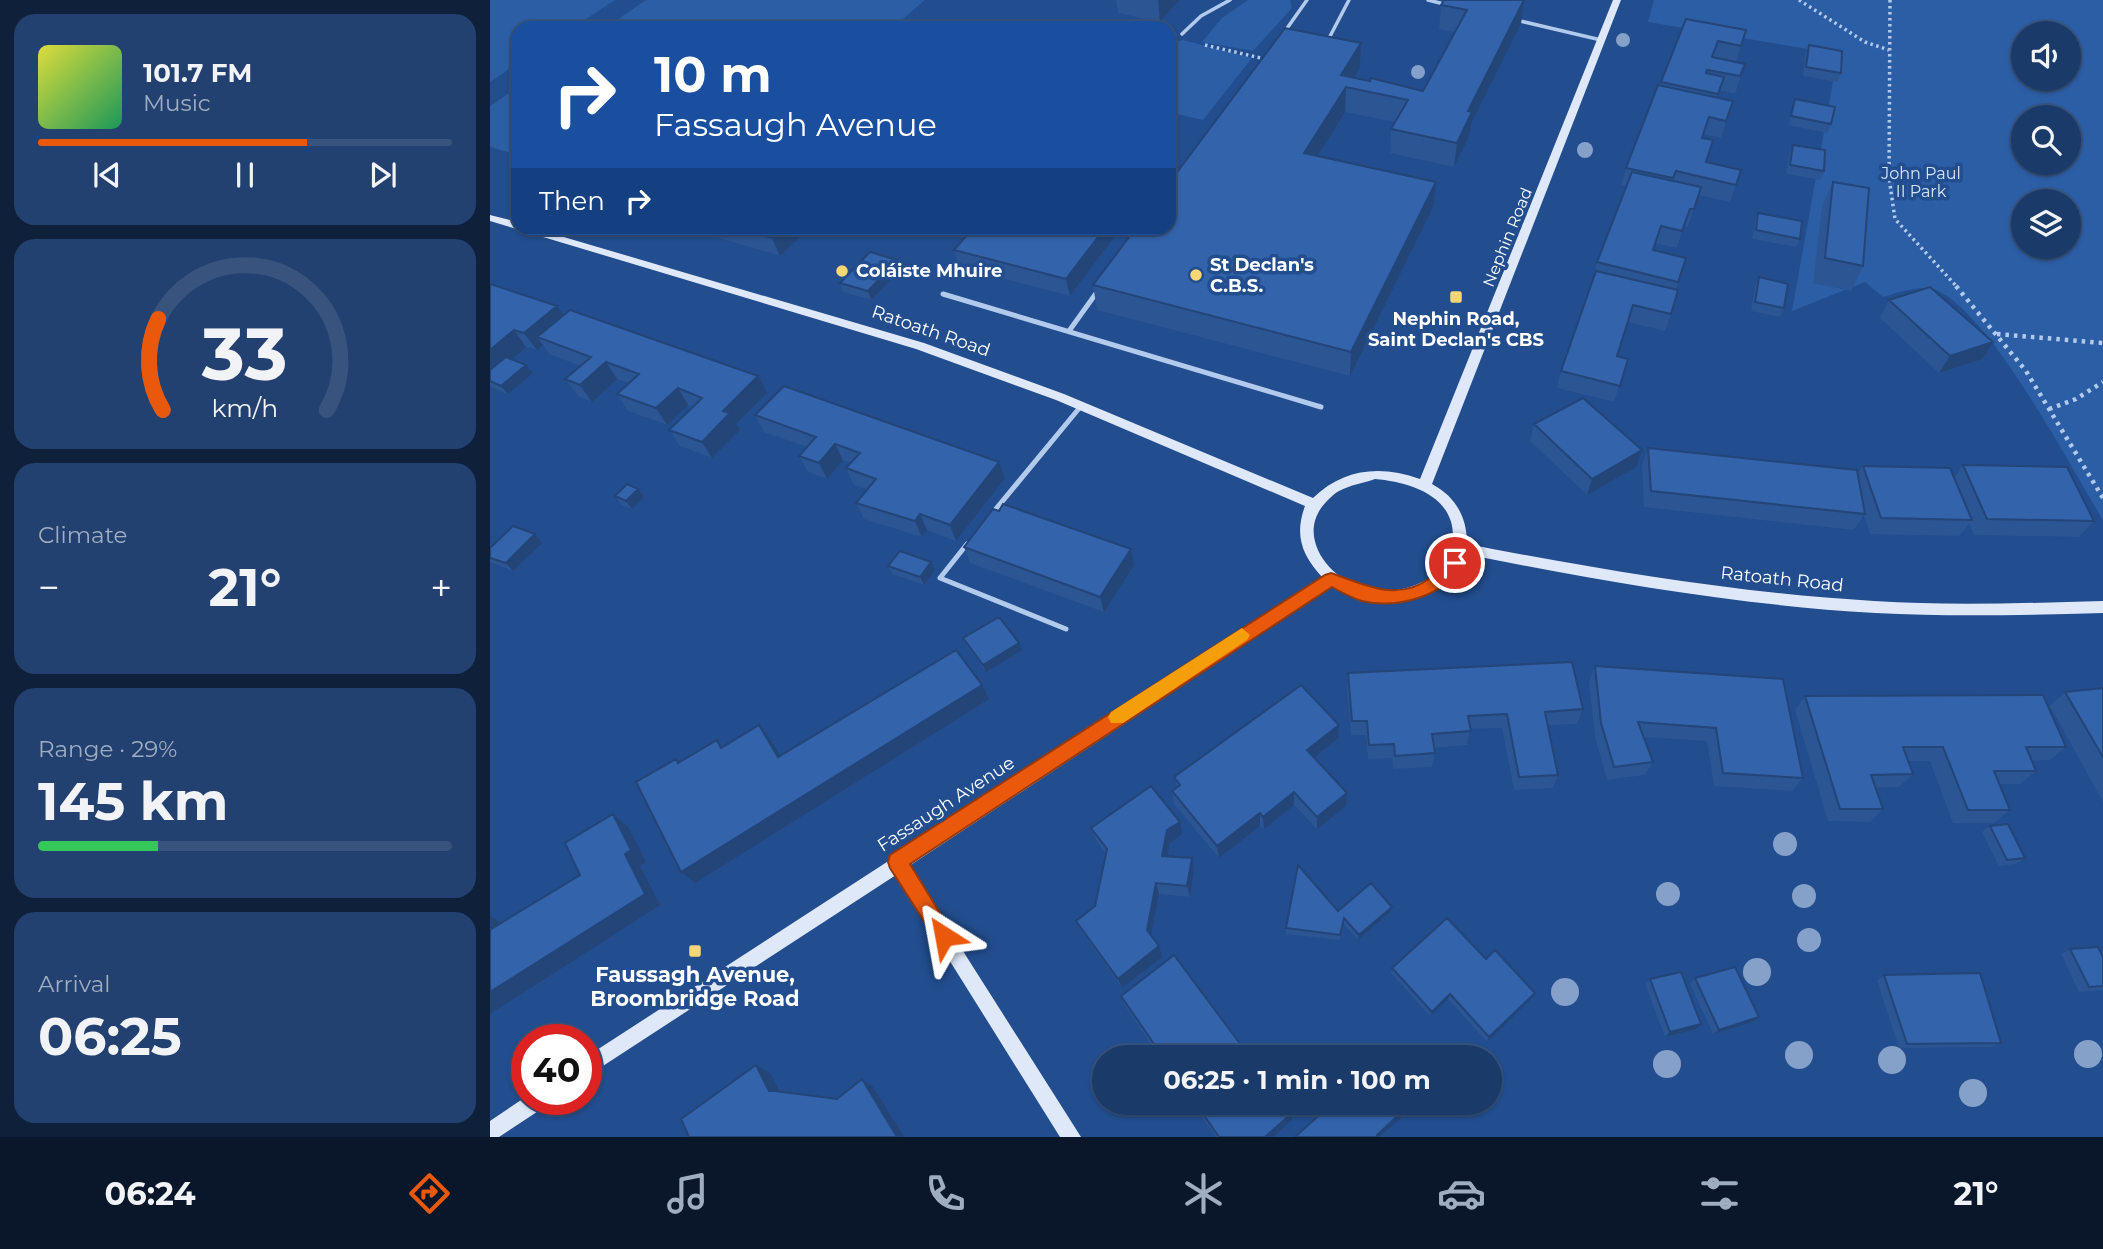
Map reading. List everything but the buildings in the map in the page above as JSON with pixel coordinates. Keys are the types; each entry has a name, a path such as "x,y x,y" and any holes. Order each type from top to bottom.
{"main road":[{"name":"Nephin Road","path":"1425,484 1617,0"},
{"name":"Ratoath Road","path":"490,218 511,224"},
{"name":"Ratoath Road","path":"547,235 920,346 1081,406 1314,504"},
{"path":"1375,474 1399,475 1425,484 1446,500 1457,515 1461,531 1460,548 1455,563 1446,576 1411,594 1395,597 1362,594 1331,580 1316,564 1306,541 1308,515 1314,504 1333,486 1353,478 1375,474"},
{"name":"Ratoath Road","path":"1460,548 1569,570 1718,593 1845,606 1990,610 2103,607"},
{"name":"Fassaugh Avenue","path":"602,1057 1331,580"},
{"path":"897,862 1071,1137"},
{"path":"490,1132 515,1115"}],"lane":[{"path":"1182,34 1201,16 1230,0"},
{"path":"1265,59 1307,0"},
{"path":"1324,48 1349,0"},
{"path":"1428,0 1453,6"},
{"path":"1515,20 1601,40"},
{"path":"1069,331 1099,290"},
{"path":"943,294 1321,407"},
{"path":"984,524 1081,406"},
{"path":"975,535 940,578 1066,629"}],"path":[{"path":"1799,0 1865,42 1889,50"},
{"path":"1890,0 1889,178 1895,219 1935,260 2026,371 2103,498"},
{"path":"1182,34 1195,43 1265,59"},
{"path":"1997,334 2103,343"},
{"path":"2049,409 2076,399 2103,382"}],"green space":[{"path":"490,0 615,0 583,21 511,21 511,68 490,82"},
{"path":"646,0 925,0 900,21 615,21"},
{"path":"1248,0 1290,0 1292,8 1253,51 1202,42 1222,18"},
{"name":"John Paul II Park","path":"1654,0 2103,0 2103,520 2028,394 1980,328 1957,304 1930,288 1883,297 1865,282 1792,311 1838,54 1648,22"},
{"path":"1183,40 1252,58 1203,120 1176,114 1176,42"},
{"path":"511,92 511,153 490,147 490,106"}],"slow traffic":[{"path":"1117,717 1242,635"}],"place":[{"name":"Coláiste Mhuire","path":"842,271"},
{"name":"St Declan's C.B.S.","path":"1196,275"},
{"name":"Nephin Road, Saint Declan's CBS","path":"1456,297"},
{"name":"Faussagh Avenue, Broombridge Road","path":"695,951"}],"route":[{"path":"944,936 897,862 1294,601 1331,580 1362,594 1395,597 1435,584 1446,576 1455,563"}]}
